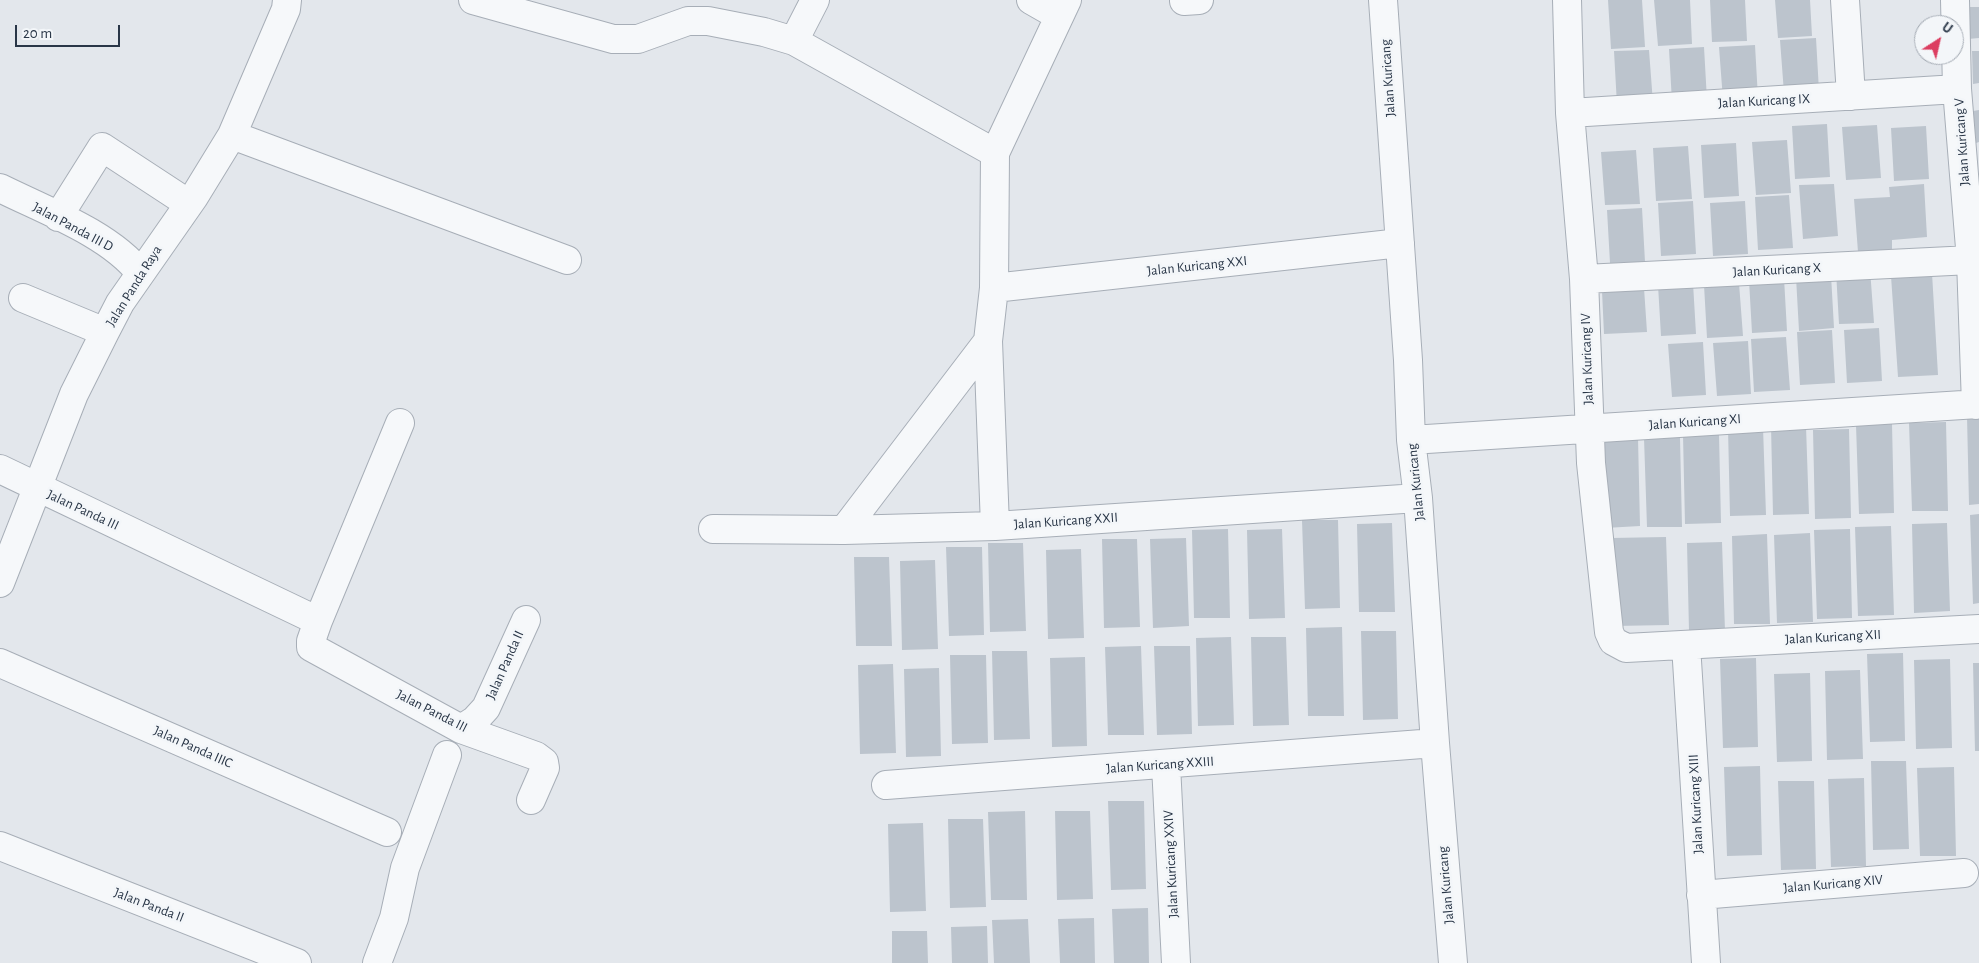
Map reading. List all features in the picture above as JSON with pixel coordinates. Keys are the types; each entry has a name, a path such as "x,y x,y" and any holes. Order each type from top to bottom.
{"street":[{"path":"473,0 613,39 638,39 688,21 708,21 764,32 794,41 995,153"},
{"path":"794,41 815,0"},
{"path":"995,526 988,341 994,288 995,153 1063,8 1031,0"},
{"path":"1184,1 1199,0"},
{"name":"Jalan Kuricang","path":"1382,0 1412,440 1453,963"},
{"name":"Jalan Kuricang IV","path":"1567,0 1570,112 1584,279 1591,463 1609,632 1613,641 1626,648 1686,645"},
{"path":"1845,0 1851,96"},
{"name":"Jalan Kuricang V","path":"1955,0 1957,89 1971,260 1977,404"},
{"name":"Jalan Panda Raya","path":"0,583 74,394 105,332 120,303 188,204 232,135 291,3"},
{"name":"Jalan Kuricang IX","path":"1570,112 1957,89"},
{"path":"232,135 566,260"},
{"path":"58,218 102,147 188,204"},
{"name":"Jalan Panda III D","path":"0,188 107,242 132,262 140,273"},
{"name":"Jalan Kuricang XXI","path":"994,288 1400,243"},
{"name":"Jalan Kuricang X","path":"1584,279 1971,260"},
{"path":"23,298 105,332"},
{"path":"844,530 988,341"},
{"name":"Jalan Kuricang XI","path":"1412,440 1977,404"},
{"name":"Jalan Panda III","path":"400,423 318,621 311,640 311,647 462,728 520,749 544,762 545,768 531,800"},
{"name":"Jalan Panda III","path":"0,469 318,621"},
{"name":"Jalan Kuricang XXII","path":"713,529 844,530 995,526 1418,498"},
{"name":"Jalan Panda II","path":"462,728 475,720 486,708 526,620"},
{"name":"Jalan Kuricang XII","path":"1686,645 1979,629"},
{"name":"Jalan Kuricang XIII","path":"1686,645 1706,963"},
{"name":"Jalan Panda IIIC","path":"0,662 387,832"},
{"name":"Jalan Kuricang XXIII","path":"886,785 1435,743"},
{"path":"378,963 394,918 405,868 447,755"},
{"name":"Jalan Kuricang XXIV","path":"1166,765 1176,963"},
{"name":"Jalan Panda II","path":"0,846 297,963"},
{"name":"Jalan Kuricang XIV","path":"1701,895 1964,873"}],"building":[{"path":"1608,0 1642,0 1645,47 1611,49"},
{"path":"1654,0 1690,0 1692,44 1658,46"},
{"path":"1710,0 1745,0 1747,41 1712,42"},
{"path":"1775,0 1810,0 1812,36 1778,38"},
{"path":"1966,7 1979,7 1979,38 1968,39"},
{"path":"1816,38 1819,91 1784,93 1780,40"},
{"path":"1755,45 1758,98 1723,100 1719,47"},
{"path":"1704,47 1707,100 1672,102 1669,49"},
{"path":"1649,50 1653,103 1617,105 1614,51"},
{"path":"1972,51 1979,51 1979,83 1973,84"},
{"path":"1979,110 1979,142 1976,143 1973,111"},
{"path":"1827,124 1830,177 1795,179 1792,126"},
{"path":"1877,125 1881,178 1846,180 1842,127"},
{"path":"1926,126 1929,179 1894,181 1891,128"},
{"path":"1787,140 1791,193 1756,195 1752,142"},
{"path":"1736,143 1739,196 1704,198 1701,145"},
{"path":"1688,146 1692,199 1656,201 1653,148"},
{"path":"1636,150 1640,204 1605,205 1601,152"},
{"path":"1834,184 1838,236 1803,239 1799,185"},
{"path":"1924,184 1927,237 1892,240 1892,250 1858,252 1854,199 1890,197 1889,187"},
{"path":"1789,195 1793,248 1758,250 1755,197"},
{"path":"1693,201 1696,254 1661,256 1658,203"},
{"path":"1745,201 1748,254 1713,256 1710,203"},
{"path":"1642,208 1645,262 1610,263 1607,210"},
{"path":"1870,269 1874,323 1839,324 1836,271"},
{"path":"1932,273 1938,375 1898,377 1891,276"},
{"path":"1831,275 1834,328 1799,331 1796,277"},
{"path":"1784,278 1787,331 1752,333 1749,280"},
{"path":"1693,283 1696,334 1661,336 1658,285"},
{"path":"1739,283 1743,336 1707,338 1704,285"},
{"path":"1644,288 1647,332 1604,334 1602,291"},
{"path":"1879,328 1882,381 1847,383 1844,330"},
{"path":"1832,330 1835,383 1800,385 1797,332"},
{"path":"1786,337 1790,390 1754,392 1751,339"},
{"path":"1748,341 1751,394 1717,396 1713,343"},
{"path":"1703,342 1706,395 1672,397 1668,344"},
{"path":"1967,416 1979,416 1979,504 1969,505"},
{"path":"1946,422 1948,511 1912,511 1909,423"},
{"path":"1892,424 1894,513 1859,514 1856,425"},
{"path":"1771,426 1806,426 1809,514 1773,515"},
{"path":"1763,427 1766,515 1730,516 1728,428"},
{"path":"1849,429 1851,518 1815,519 1813,430"},
{"path":"1719,434 1721,523 1685,524 1683,435"},
{"path":"1638,438 1640,526 1605,528 1602,439"},
{"path":"1644,438 1680,438 1682,527 1647,527"},
{"path":"1979,514 1979,603 1973,604 1970,515"},
{"path":"1302,520 1338,520 1340,608 1305,609"},
{"path":"1392,523 1395,612 1359,612 1357,524"},
{"path":"1947,523 1950,611 1914,613 1912,524"},
{"path":"1891,526 1894,615 1858,616 1855,527"},
{"path":"1228,529 1230,618 1194,618 1192,530"},
{"path":"1282,529 1285,618 1249,619 1247,530"},
{"path":"1850,529 1852,618 1817,619 1814,530"},
{"path":"1810,533 1813,622 1777,623 1774,535"},
{"path":"1767,534 1770,624 1734,624 1732,536"},
{"path":"1666,537 1669,625 1614,626 1611,538"},
{"path":"1186,538 1189,626 1153,628 1150,539"},
{"path":"1102,539 1137,539 1140,627 1104,628"},
{"path":"1722,542 1725,631 1689,631 1687,543"},
{"path":"988,543 1023,543 1026,631 990,632"},
{"path":"946,547 982,547 984,635 949,636"},
{"path":"1081,549 1084,638 1048,639 1046,550"},
{"path":"854,557 889,557 892,646 856,646"},
{"path":"935,560 938,649 902,650 900,561"},
{"path":"1342,627 1344,716 1308,716 1306,628"},
{"path":"1361,631 1396,631 1398,719 1363,720"},
{"path":"1231,637 1234,725 1198,726 1196,638"},
{"path":"1251,637 1286,637 1289,725 1253,726"},
{"path":"1141,646 1144,735 1108,735 1105,647"},
{"path":"1154,646 1190,646 1192,734 1157,735"},
{"path":"992,651 1027,651 1030,739 994,740"},
{"path":"1903,653 1905,741 1870,742 1867,654"},
{"path":"950,655 986,655 988,743 952,744"},
{"path":"1085,657 1087,746 1052,747 1050,658"},
{"path":"1756,658 1758,747 1723,748 1720,659"},
{"path":"1950,659 1952,748 1916,749 1914,660"},
{"path":"1973,663 1979,663 1979,751 1975,751"},
{"path":"893,664 896,753 860,754 858,665"},
{"path":"939,668 941,756 906,757 904,669"},
{"path":"1860,670 1863,759 1827,760 1825,671"},
{"path":"1810,673 1812,761 1777,762 1774,674"},
{"path":"1871,761 1906,761 1909,849 1873,850"},
{"path":"1760,766 1762,855 1727,856 1724,767"},
{"path":"1954,767 1956,856 1920,856 1917,768"},
{"path":"1864,778 1866,866 1831,867 1828,779"},
{"path":"1778,781 1814,781 1816,869 1781,870"},
{"path":"1108,801 1144,801 1146,889 1111,890"},
{"path":"1025,811 1027,900 991,900 988,812"},
{"path":"1055,811 1090,811 1093,899 1057,900"},
{"path":"948,819 983,819 986,907 950,908"},
{"path":"923,823 926,911 890,912 888,824"},
{"path":"1148,908 1149,963 1114,963 1112,909"},
{"path":"1094,918 1095,963 1060,963 1058,919"},
{"path":"1028,919 1030,963 994,963 992,920"},
{"path":"987,926 988,963 952,963 951,927"},
{"path":"892,931 927,931 928,963 892,963"}]}
